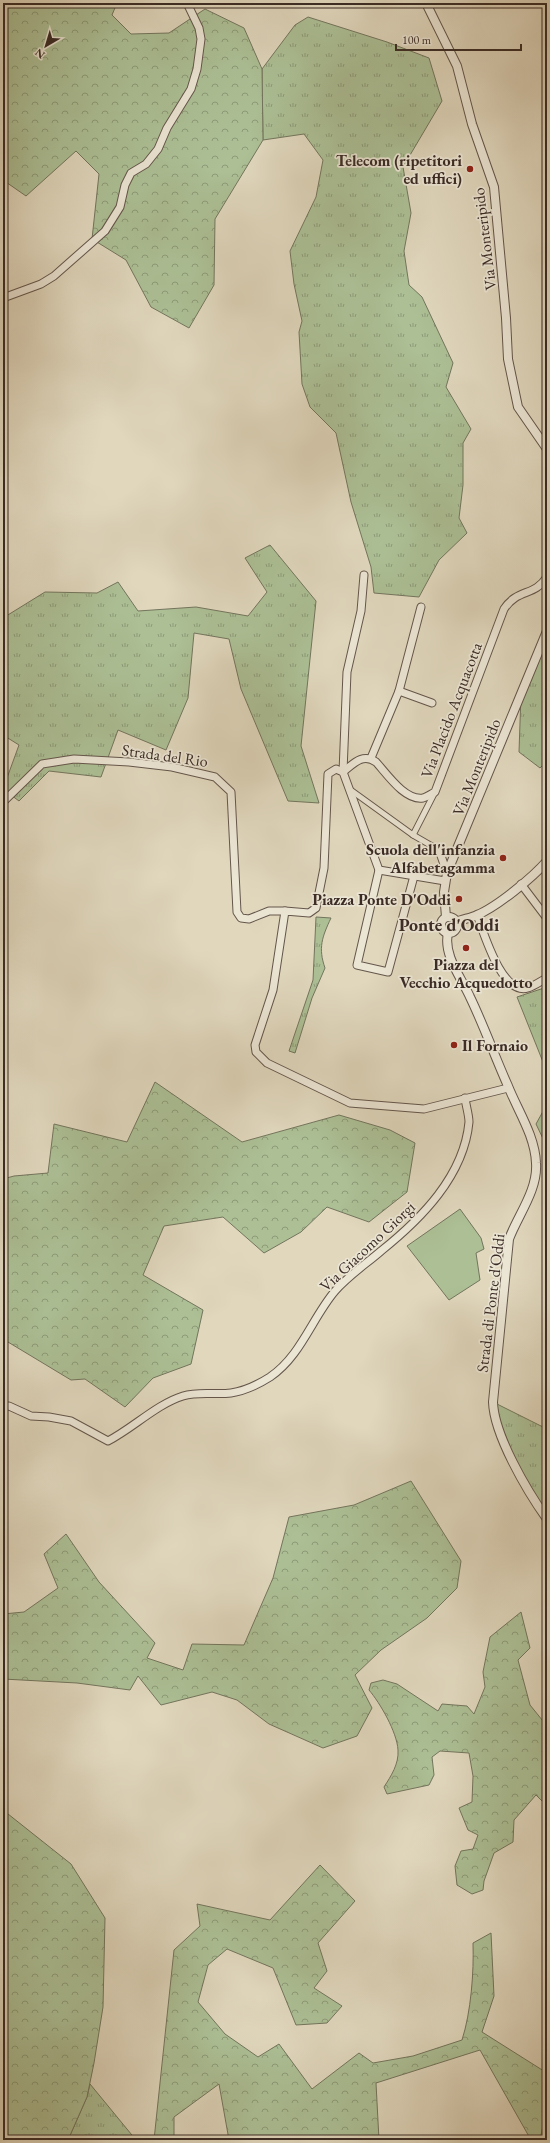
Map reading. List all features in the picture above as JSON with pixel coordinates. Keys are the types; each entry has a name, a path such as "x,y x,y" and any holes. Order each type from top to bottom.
{"street":[{"path":"3,298 42,284 54,276 105,231 120,207 125,185 131,173 146,164 158,149 167,128 191,89 197,69 201,39 199,28 187,3"},
{"name":"Via Monteripido","path":"426,3 457,66 472,124 494,187 505,303 508,360 518,407 547,449"},
{"path":"364,575 361,611 347,672 345,775 380,870 357,965 388,972 414,876"},
{"name":"Via Placido Acquacotta","path":"371,758 407,794 416,798 424,798 435,792 504,609 511,599 536,589 547,577"},
{"path":"345,775 363,758 371,758 399,691 421,607"},
{"name":"Via Monteripido","path":"446,917 444,909 446,877 547,631"},
{"path":"399,691 432,703"},
{"name":"Strada del Rio","path":"3,802 42,764 74,759 129,762 172,767 215,777 231,792 237,912 242,918 248,919 269,911 285,911"},
{"path":"345,775 336,769 328,774 324,868 316,908 309,913 285,911 273,990 255,1045 256,1052 267,1063 350,1103 424,1109 508,1088"},
{"path":"352,791 413,835 439,850 446,877 414,876 380,870"},
{"path":"413,835 435,792"},
{"path":"456,922 477,915 493,906 547,861"},
{"path":"521,884 546,917 547,915"},
{"path":"477,915 499,970 508,982 517,988 527,989 547,978"},
{"path":"446,917 452,917 456,922"},
{"name":"Strada di Ponte d'Oddi","path":"446,917 440,924 442,930 448,933 446,942 448,954 476,1010 528,1132 536,1163 535,1179 528,1199 515,1222 509,1239 493,1410 507,1448 517,1468 547,1518"},
{"path":"448,933 454,931 456,922"},
{"name":"Via Giacomo Giorgi","path":"3,1407 9,1406 31,1416 71,1421 108,1441 151,1413 182,1396 195,1394 232,1393 253,1387 271,1377 284,1366 298,1348 336,1289 397,1239 426,1211 437,1197 455,1168 464,1145 469,1121 465,1098"}],"green space":[{"path":"3,3 117,3 112,15 131,34 169,33 205,9 244,28 262,69 263,140 215,219 214,285 189,328 151,307 126,260 92,239 99,174 76,151 26,196 3,180"},
{"path":"308,17 387,42 429,58 442,101 403,167 411,213 404,251 409,285 422,297 453,363 446,387 471,429 463,443 463,485 459,518 467,533 439,560 419,597 374,593 371,567 351,502 336,433 310,407 302,384 299,332 302,321 294,284 290,251 316,197 323,160 304,134 263,140 262,69 295,25"},
{"path":"270,545 316,601 301,746 319,803 288,801 241,689 229,639 194,633 188,698 166,750 118,730 101,777 49,771 19,801 3,789 19,745 3,735 3,618 45,592 97,593 118,582 138,611 196,607 248,616 267,592 245,558"},
{"path":"547,635 547,761 540,768 519,752 521,694"},
{"path":"316,917 331,918 323,937 321,948 325,968 312,998 295,1053 289,1051 313,980"},
{"path":"547,987 547,1072 517,997"},
{"path":"155,1082 242,1142 339,1115 390,1130 415,1143 407,1192 369,1222 327,1207 301,1232 264,1253 223,1217 164,1226 143,1275 203,1310 191,1364 153,1378 125,1407 85,1379 71,1380 3,1339 3,1179 14,1176 48,1173 54,1124 127,1142"},
{"path":"547,1104 547,1147 536,1124"},
{"path":"460,1209 481,1238 484,1249 476,1253 480,1280 449,1300 407,1246"},
{"path":"493,1402 547,1429 547,1519 518,1470"},
{"path":"411,1481 461,1561 457,1588 427,1618 381,1650 355,1675 372,1708 357,1736 323,1748 269,1724 237,1700 212,1692 161,1705 138,1676 130,1690 77,1683 3,1679 3,1614 24,1612 58,1588 44,1554 66,1534 99,1582 155,1643 147,1658 183,1670 192,1644 244,1645 273,1578 289,1517 354,1505"},
{"path":"521,1612 530,1648 518,1660 530,1705 547,1726 547,1806 536,1795 514,1820 513,1842 494,1853 484,1881 483,1890 472,1894 457,1885 455,1866 461,1851 473,1849 478,1835 468,1830 459,1808 472,1802 473,1776 469,1753 440,1751 432,1757 434,1775 429,1785 387,1794 384,1787 396,1765 398,1755 397,1743 387,1718 369,1690 371,1683 383,1680 397,1684 438,1711 442,1704 467,1706 474,1714 485,1687 483,1672 490,1637"},
{"path":"3,1810 71,1864 105,1918 103,2007 94,2063 87,2097 68,2140 3,2140"},
{"path":"320,1865 355,1901 318,1943 327,1971 314,1988 342,2006 327,2023 296,2025 273,1968 227,1949 208,1965 198,2002 225,2034 258,2057 279,2044 312,2089 359,2053 373,2063 413,2056 462,2040 468,2017 471,1992 473,1943 491,1933 494,1996 482,2032 547,2073 547,2108 541,2135 547,2140 531,2140 480,2050 376,2083 379,2140 229,2140 219,2084 174,2117 174,2140 154,2140 174,1950 200,1926 197,1904 270,1920"},
{"path":"90,2084 136,2140 68,2140 87,2097"}],"place":[{"name":"Telecom (ripetitori ed uffici)","path":"470,169"},
{"name":"Scuola dell'infanzia Alfabetagamma","path":"503,858"},
{"name":"Piazza Ponte D'Oddi","path":"459,899"},
{"name":"Piazza del Vecchio Acquedotto","path":"466,948"},
{"name":"Il Fornaio","path":"454,1045"}],"district":[{"name":"Ponte d'Oddi","path":"449,925"}]}
